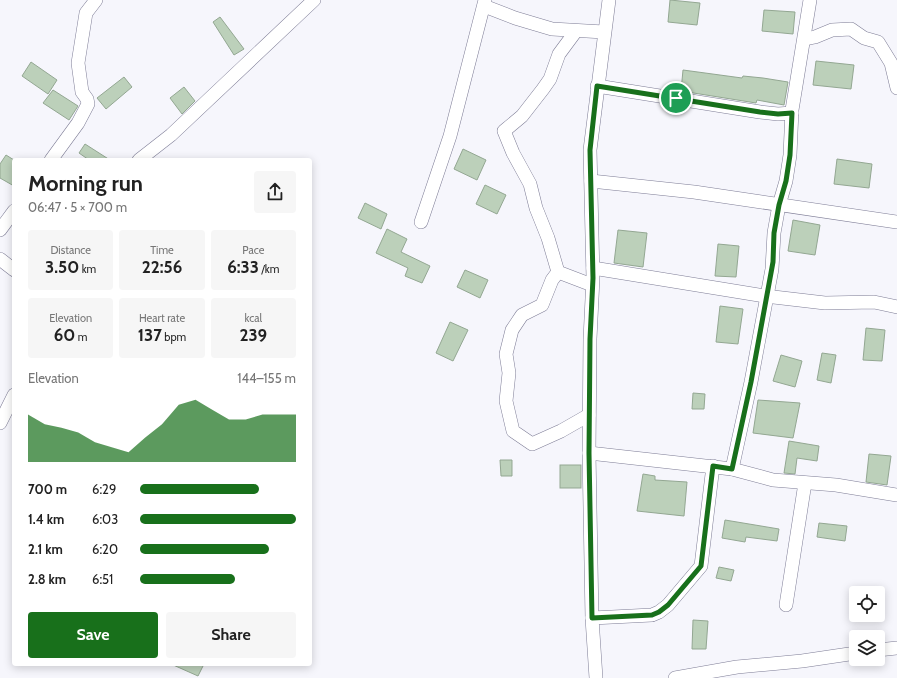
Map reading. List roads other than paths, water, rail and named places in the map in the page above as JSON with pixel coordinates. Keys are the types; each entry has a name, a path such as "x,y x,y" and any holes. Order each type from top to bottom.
{"street":[{"path":"52,158 78,123 88,104 87,99 82,92 78,63 86,13 96,0"},
{"path":"142,158 171,135 314,0"},
{"path":"596,678 592,618 589,453 593,268 591,132 609,0"},
{"path":"732,469 751,382 765,296 773,262 774,233 779,205 786,181 789,161 792,113 810,0"},
{"path":"421,222 450,136 484,3 536,25 552,29 604,32"},
{"path":"805,39 815,37 832,30 851,29 864,38 878,42 890,62 897,88"},
{"path":"558,272 548,238 536,208 530,184 513,153 504,131 522,116 543,89 550,79 559,54 576,31"},
{"path":"597,86 760,112 778,114 792,113"},
{"path":"591,181 694,192 897,222"},
{"path":"0,230 12,214"},
{"path":"0,259 12,268"},
{"path":"593,268 765,296 825,304 859,302 897,307"},
{"path":"558,272 592,285"},
{"path":"558,272 552,280 542,305 522,315 512,330 506,354 509,373 506,401 509,418 513,431 532,444 561,431 590,415"},
{"path":"0,423 11,410"},
{"path":"589,453 713,466 732,469 760,478 836,485 897,495"},
{"path":"592,618 652,615 659,612 668,605 697,572 703,558 713,466"},
{"path":"786,605 805,483"},
{"path":"885,649 897,648"},
{"path":"675,678 736,667 802,662 849,654"}]}
